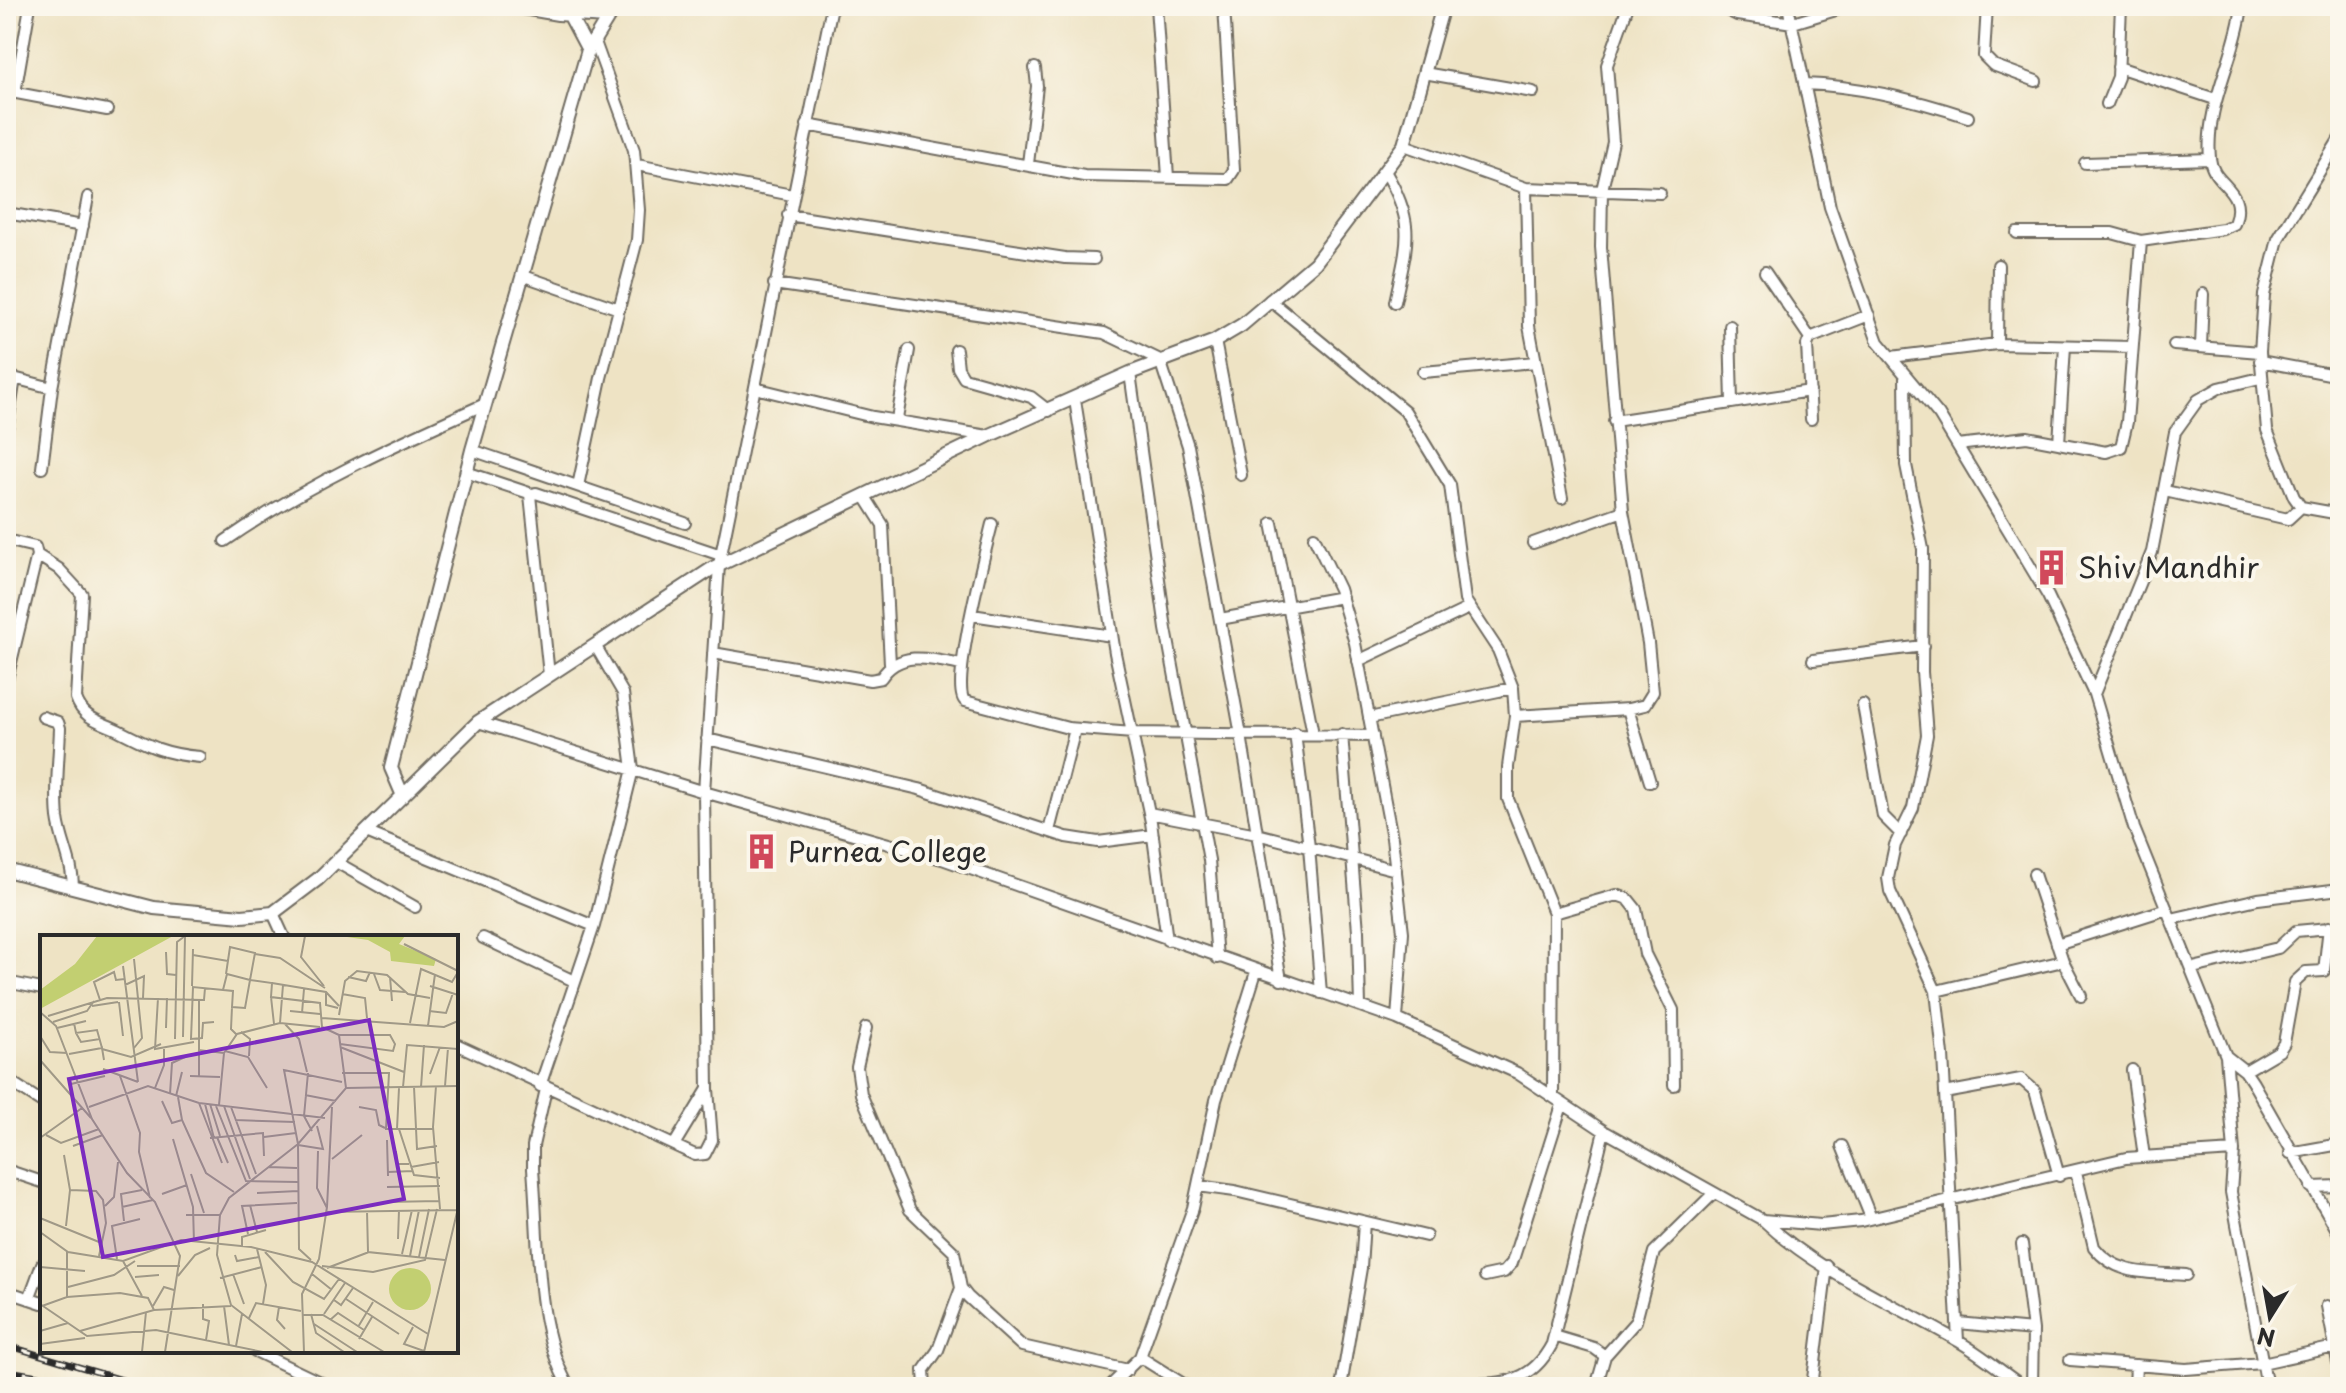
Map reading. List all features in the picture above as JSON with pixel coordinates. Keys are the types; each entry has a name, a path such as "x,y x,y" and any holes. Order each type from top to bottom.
{"street":[{"path":"30,6 10,92 107,110"},
{"path":"512,6 570,16 611,11"},
{"path":"458,1045 695,1155 705,1154 712,1140 708,1089 704,792 720,560 832,6"},
{"path":"1156,6 1168,177"},
{"path":"807,125 1084,176 1149,180 1232,176 1224,6"},
{"path":"6,870 154,908 242,916 273,913 336,862 478,722 720,560 1130,373 1215,341 1242,325 1315,263 1404,145 1443,6"},
{"path":"1515,716 1628,709 1645,705 1653,692 1648,643 1623,511 1601,247 1602,190 1613,142 1607,65 1628,6"},
{"path":"1719,6 1737,15 1791,23 1849,6"},
{"path":"1788,6 1830,207 1878,342 1957,445 2044,589 2094,694 2134,828 2226,1056 2234,1151 2231,1192 2267,1387"},
{"path":"1987,6 1984,56 1993,65 2036,81"},
{"path":"2107,104 2114,93 2118,67 2121,6"},
{"path":"2017,233 2112,233 2141,241 2223,229 2234,224 2238,213 2236,201 2210,159 2215,99 2242,6"},
{"path":"403,796 391,768 466,472 591,44 611,11"},
{"path":"570,16 591,44 628,130 637,165 637,240 578,486"},
{"path":"2118,67 2215,99"},
{"path":"1028,164 1037,86 1035,68"},
{"path":"1424,73 1533,92"},
{"path":"1804,84 1840,85 1921,101 1968,117"},
{"path":"2301,507 2267,430 2260,378 2264,295 2273,252 2340,138"},
{"path":"1404,145 1526,188 1660,193"},
{"path":"2085,163 2210,159"},
{"path":"637,165 792,195"},
{"path":"1385,171 1403,202 1408,225 1395,302"},
{"path":"1526,188 1529,326 1562,498"},
{"path":"42,468 52,388 88,197"},
{"path":"6,213 83,226"},
{"path":"788,215 1065,258 1094,259"},
{"path":"1957,445 2027,437 2106,452 2121,447 2127,422 2141,241"},
{"path":"1997,344 1998,265"},
{"path":"1765,272 1810,338 1811,419"},
{"path":"524,276 619,309"},
{"path":"774,284 1104,333 1160,360 1188,446 1241,735 1281,980"},
{"path":"2201,347 2203,294"},
{"path":"1270,300 1405,411 1450,485 1461,583 1469,608 1498,650 1513,688 1515,716 1508,799 1554,913 1553,1097"},
{"path":"1810,338 1869,315"},
{"path":"1730,326 1732,403"},
{"path":"1215,341 1241,475"},
{"path":"1891,357 1997,344 2132,347"},
{"path":"2174,345 2260,357 2340,376"},
{"path":"2059,443 2065,346"},
{"path":"897,419 909,350"},
{"path":"956,350 958,368 964,378 1031,397 1049,411"},
{"path":"1423,372 1536,362"},
{"path":"1130,373 1166,629 1203,825 1217,958"},
{"path":"1905,374 1907,475 1923,549 1925,755 1913,808 1901,834 1888,878 1890,891 1936,991 1945,1093 1958,1341"},
{"path":"6,435 11,377 52,388"},
{"path":"2094,694 2152,552 2175,432 2188,410 2219,388 2260,378"},
{"path":"755,388 873,417 988,436"},
{"path":"1614,421 1810,391"},
{"path":"1075,400 1112,636 1153,835 1167,940"},
{"path":"225,541 263,514 404,441 485,404"},
{"path":"472,450 685,523"},
{"path":"466,472 720,560"},
{"path":"2165,491 2288,519 2301,507"},
{"path":"532,494 549,675"},
{"path":"864,495 883,525 887,654 890,664"},
{"path":"2301,507 2340,514"},
{"path":"1533,543 1623,511"},
{"path":"1272,523 1313,734"},
{"path":"992,524 961,665 959,691 965,701 1075,729 1133,733 1373,736"},
{"path":"1314,537 1342,597 1373,736 1396,870 1403,932 1397,1019"},
{"path":"6,540 29,544 35,547 37,555 6,683"},
{"path":"37,555 59,569 82,594 76,698 79,709 91,719 144,746 171,754 200,757"},
{"path":"2044,589 2058,576 2060,558"},
{"path":"1220,619 1342,597"},
{"path":"1358,661 1469,608"},
{"path":"972,615 1112,636"},
{"path":"569,1387 554,1355 545,1315 533,1146 543,1087 574,981 594,926 633,769 623,693 595,645"},
{"path":"1813,660 1923,646"},
{"path":"713,653 870,680 881,678 890,664 922,657 961,665"},
{"path":"1369,718 1513,688"},
{"path":"1863,705 1883,816 1901,834"},
{"path":"1628,709 1650,782"},
{"path":"43,717 58,722 60,728 56,786 59,823 71,861 73,887"},
{"path":"478,722 704,792 942,859 1256,972 1397,1019 1486,1057 1604,1131 1763,1220 1781,1237 1905,1315 1958,1341 2024,1387"},
{"path":"1049,831 1075,729"},
{"path":"1295,733 1309,847 1321,993"},
{"path":"1342,734 1360,1006"},
{"path":"707,739 919,789 1049,831 1098,842 1153,835"},
{"path":"1149,813 1257,834 1396,870"},
{"path":"366,832 594,926"},
{"path":"336,862 415,907"},
{"path":"2034,874 2063,961 2081,996"},
{"path":"2057,944 2169,914 2340,889"},
{"path":"1554,913 1617,895 1628,899 1636,909 1645,954 1673,1010 1674,1085"},
{"path":"273,913 283,935"},
{"path":"2193,968 2278,948 2296,931 2335,927 2324,971 2306,972 2295,982 2284,1043 2279,1051 2245,1071"},
{"path":"483,938 574,981"},
{"path":"1936,991 2063,961"},
{"path":"1109,1387 1140,1357 1198,1186 1216,1100 1256,972"},
{"path":"6,982 40,989"},
{"path":"866,1028 857,1067 861,1094 910,1210 954,1252 961,1288 980,1310 1022,1346 1128,1370"},
{"path":"2226,1056 2245,1071 2340,1235"},
{"path":"2132,1070 2144,1157"},
{"path":"6,1079 40,1101"},
{"path":"1945,1093 2021,1079 2030,1083 2059,1176"},
{"path":"674,1145 708,1089"},
{"path":"1485,1276 1504,1272 1512,1263 1562,1105"},
{"path":"1443,1385 1521,1380 1546,1356 1554,1336 1604,1131"},
{"path":"2290,1153 2340,1144"},
{"path":"1842,1146 1871,1218"},
{"path":"1763,1220 1821,1225 1871,1218 1949,1198 2144,1157 2234,1151"},
{"path":"6,1170 40,1181"},
{"path":"2076,1172 2094,1247 2102,1257 2114,1267 2130,1271 2186,1275"},
{"path":"1198,1186 1235,1191 1426,1236"},
{"path":"2311,1187 2340,1186"},
{"path":"1596,1387 1605,1356 1636,1321 1654,1252 1713,1194"},
{"path":"1341,1387 1361,1268 1364,1222"},
{"path":"2022,1244 2033,1330 2032,1387"},
{"path":"1812,1387 1827,1266"},
{"path":"29,1299 40,1269"},
{"path":"925,1387 924,1370 938,1350 961,1288"},
{"path":"6,1291 40,1302"},
{"path":"2327,1306 2340,1373"},
{"path":"1958,1323 2033,1330"},
{"path":"1554,1336 1594,1348 1605,1356"},
{"path":"2070,1360 2186,1369 2262,1363 2335,1347"},
{"path":"259,1353 330,1387"},
{"path":"1140,1357 1188,1387"},
{"path":"2135,1387 2136,1365"}],"railway":[{"path":"6,1345 147,1387"},
{"path":"6,1370 104,1387"}],"place":[{"name":"Shiv Mandhir","path":"2052,568"},
{"name":"Purnea College","path":"762,852"}]}
